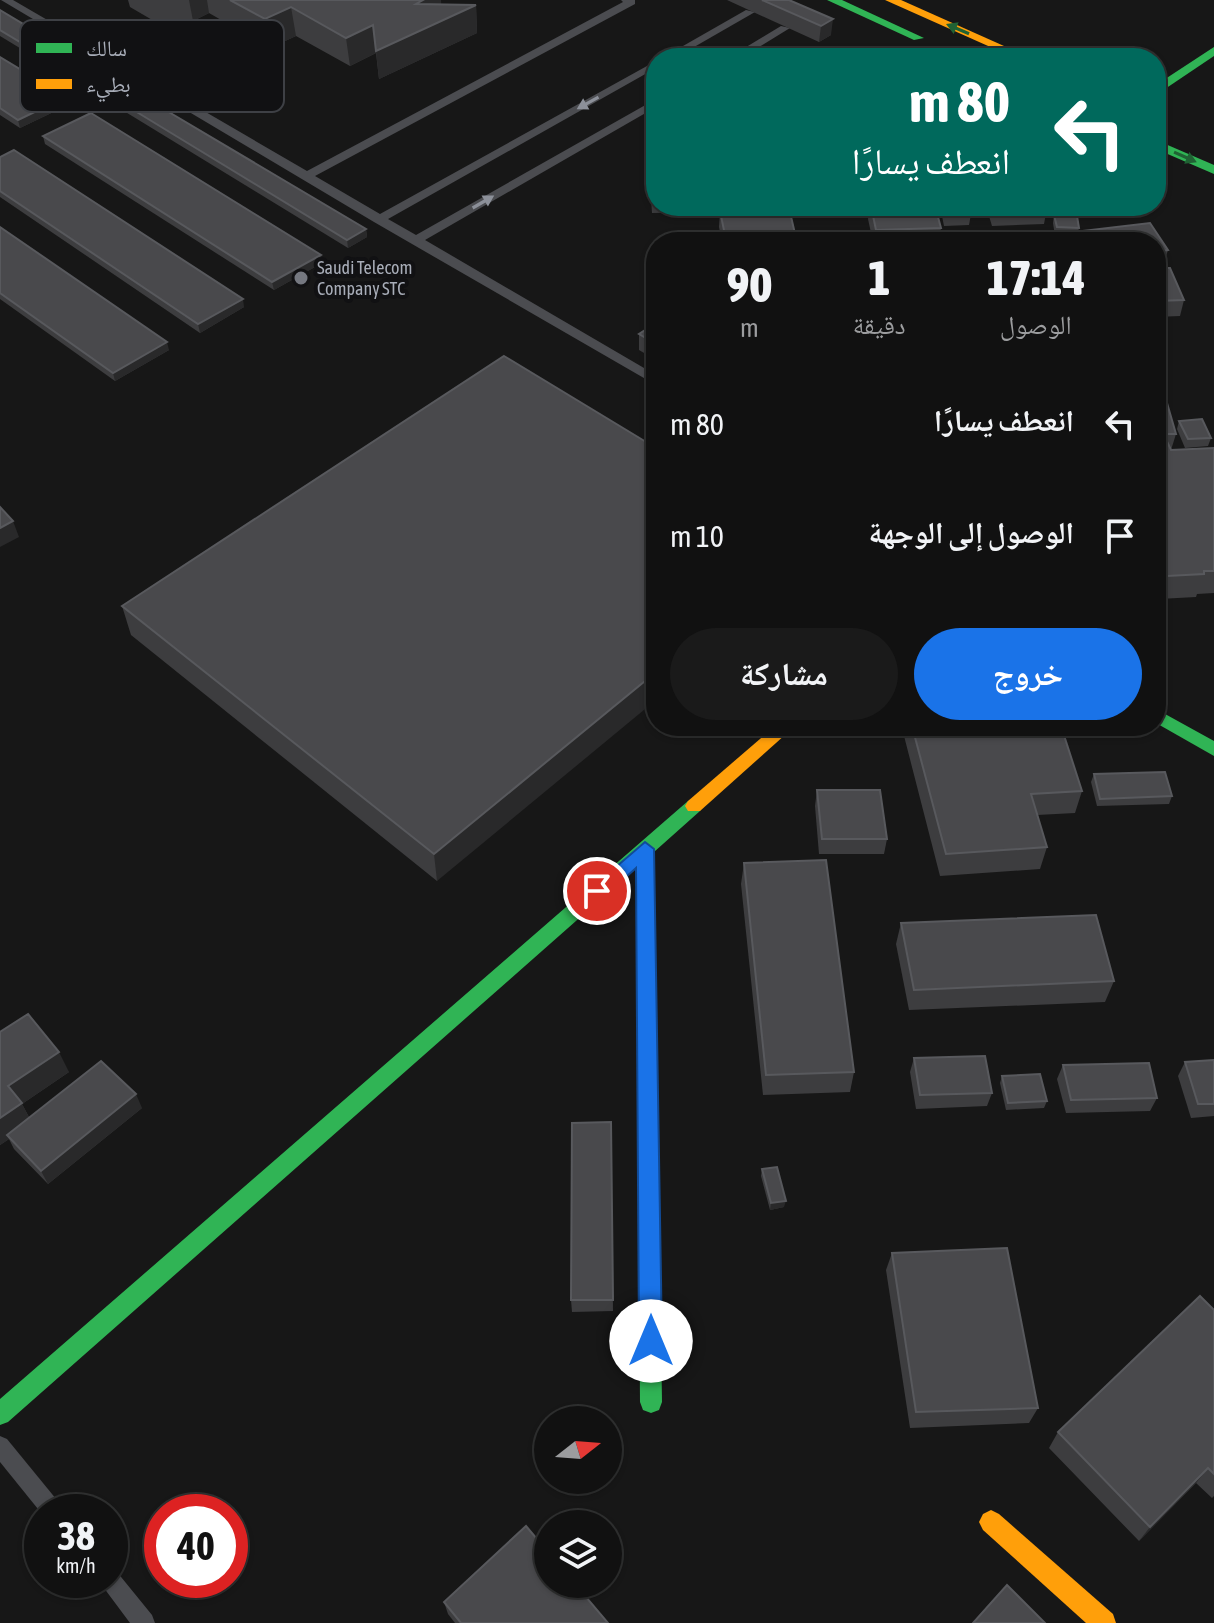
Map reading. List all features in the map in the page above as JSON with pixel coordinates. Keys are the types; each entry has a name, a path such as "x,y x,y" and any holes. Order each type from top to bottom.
{"street":[{"path":"891,0 1002,48"},
{"path":"829,2 934,45"},
{"path":"1166,84 1214,51"},
{"path":"1166,148 1214,170"},
{"path":"1166,721 1214,749"},
{"path":"0,1414 775,736"},
{"path":"645,849 651,1402"},
{"path":"991,1522 1104,1623"}],"lane":[{"path":"6,0 40,20"},
{"path":"305,177 631,2 626,0"},
{"path":"685,48 750,12"},
{"path":"750,48 785,28"},
{"path":"378,220 646,70"},
{"path":"415,241 646,108"},
{"path":"195,112 646,375"},
{"path":"0,1446 39,1494"},
{"path":"124,1598 144,1623"}],"building":[{"path":"230,0 423,0 416,4 476,5 376,51 373,25 346,38 291,7 265,19"},
{"path":"762,0 789,0 833,19 821,26"},
{"path":"0,10 20,22 20,42 0,30"},
{"path":"0,57 20,69 20,112 35,112 18,120 0,108"},
{"path":"137,112 169,112 366,229 347,240"},
{"path":"91,113 321,255 272,282 43,136"},
{"path":"14,150 243,299 198,324 0,191 0,157"},
{"path":"721,216 791,216 795,232 724,232"},
{"path":"873,216 938,216 941,228 876,230"},
{"path":"1054,216 1077,216 1079,228 1057,227"},
{"path":"1150,223 1156,232 1083,232"},
{"path":"0,227 167,342 113,373 0,293"},
{"path":"1166,268 1170,268 1184,300 1166,301"},
{"path":"504,356 646,442 646,680 434,854 122,606"},
{"path":"1166,403 1167,403 1176,434 1166,434"},
{"path":"1202,419 1211,438 1188,439 1179,421"},
{"path":"1166,439 1171,450 1214,448 1214,571 1167,576"},
{"path":"0,507 13,521 0,528"},
{"path":"915,736 1064,736 1082,791 1031,794 1047,847 946,854"},
{"path":"1165,772 1172,796 1100,799 1094,774"},
{"path":"817,790 880,790 887,839 822,839"},
{"path":"826,860 854,1072 766,1075 744,863"},
{"path":"1096,915 1114,981 914,990 901,923"},
{"path":"28,1014 59,1052 8,1086 22,1103 0,1118 0,1032"},
{"path":"985,1056 992,1093 920,1095 914,1058"},
{"path":"1214,1060 1214,1104 1198,1104 1185,1062"},
{"path":"101,1061 136,1094 41,1171 7,1135"},
{"path":"1149,1063 1157,1098 1071,1100 1063,1065"},
{"path":"1040,1074 1047,1101 1008,1103 1002,1076"},
{"path":"611,1122 613,1300 571,1300 572,1123"},
{"path":"777,1167 786,1201 771,1203 762,1169"},
{"path":"1007,1248 1038,1408 916,1412 892,1253"},
{"path":"1200,1296 1214,1310 1214,1474 1208,1468 1150,1527 1058,1432"},
{"path":"526,1526 534,1535 534,1598 587,1598 608,1623 461,1623 444,1602"},
{"path":"1007,1585 1045,1623 973,1623"}],"traffic: fast":[{"path":"833,0 918,38"},
{"path":"1166,84 1214,51"},
{"path":"1166,148 1214,170"},
{"path":"1166,721 1214,749"},
{"path":"0,1414 694,806"},
{"path":"645,849 651,1402"}],"traffic: slow":[{"path":"891,0 1002,48"},
{"path":"694,806 774,736"},
{"path":"991,1522 1104,1623"}],"place":[{"name":"Saudi Telecom Company STC","path":"301,278"}],"route":[{"path":"597,891 645,849 651,1341"}]}
